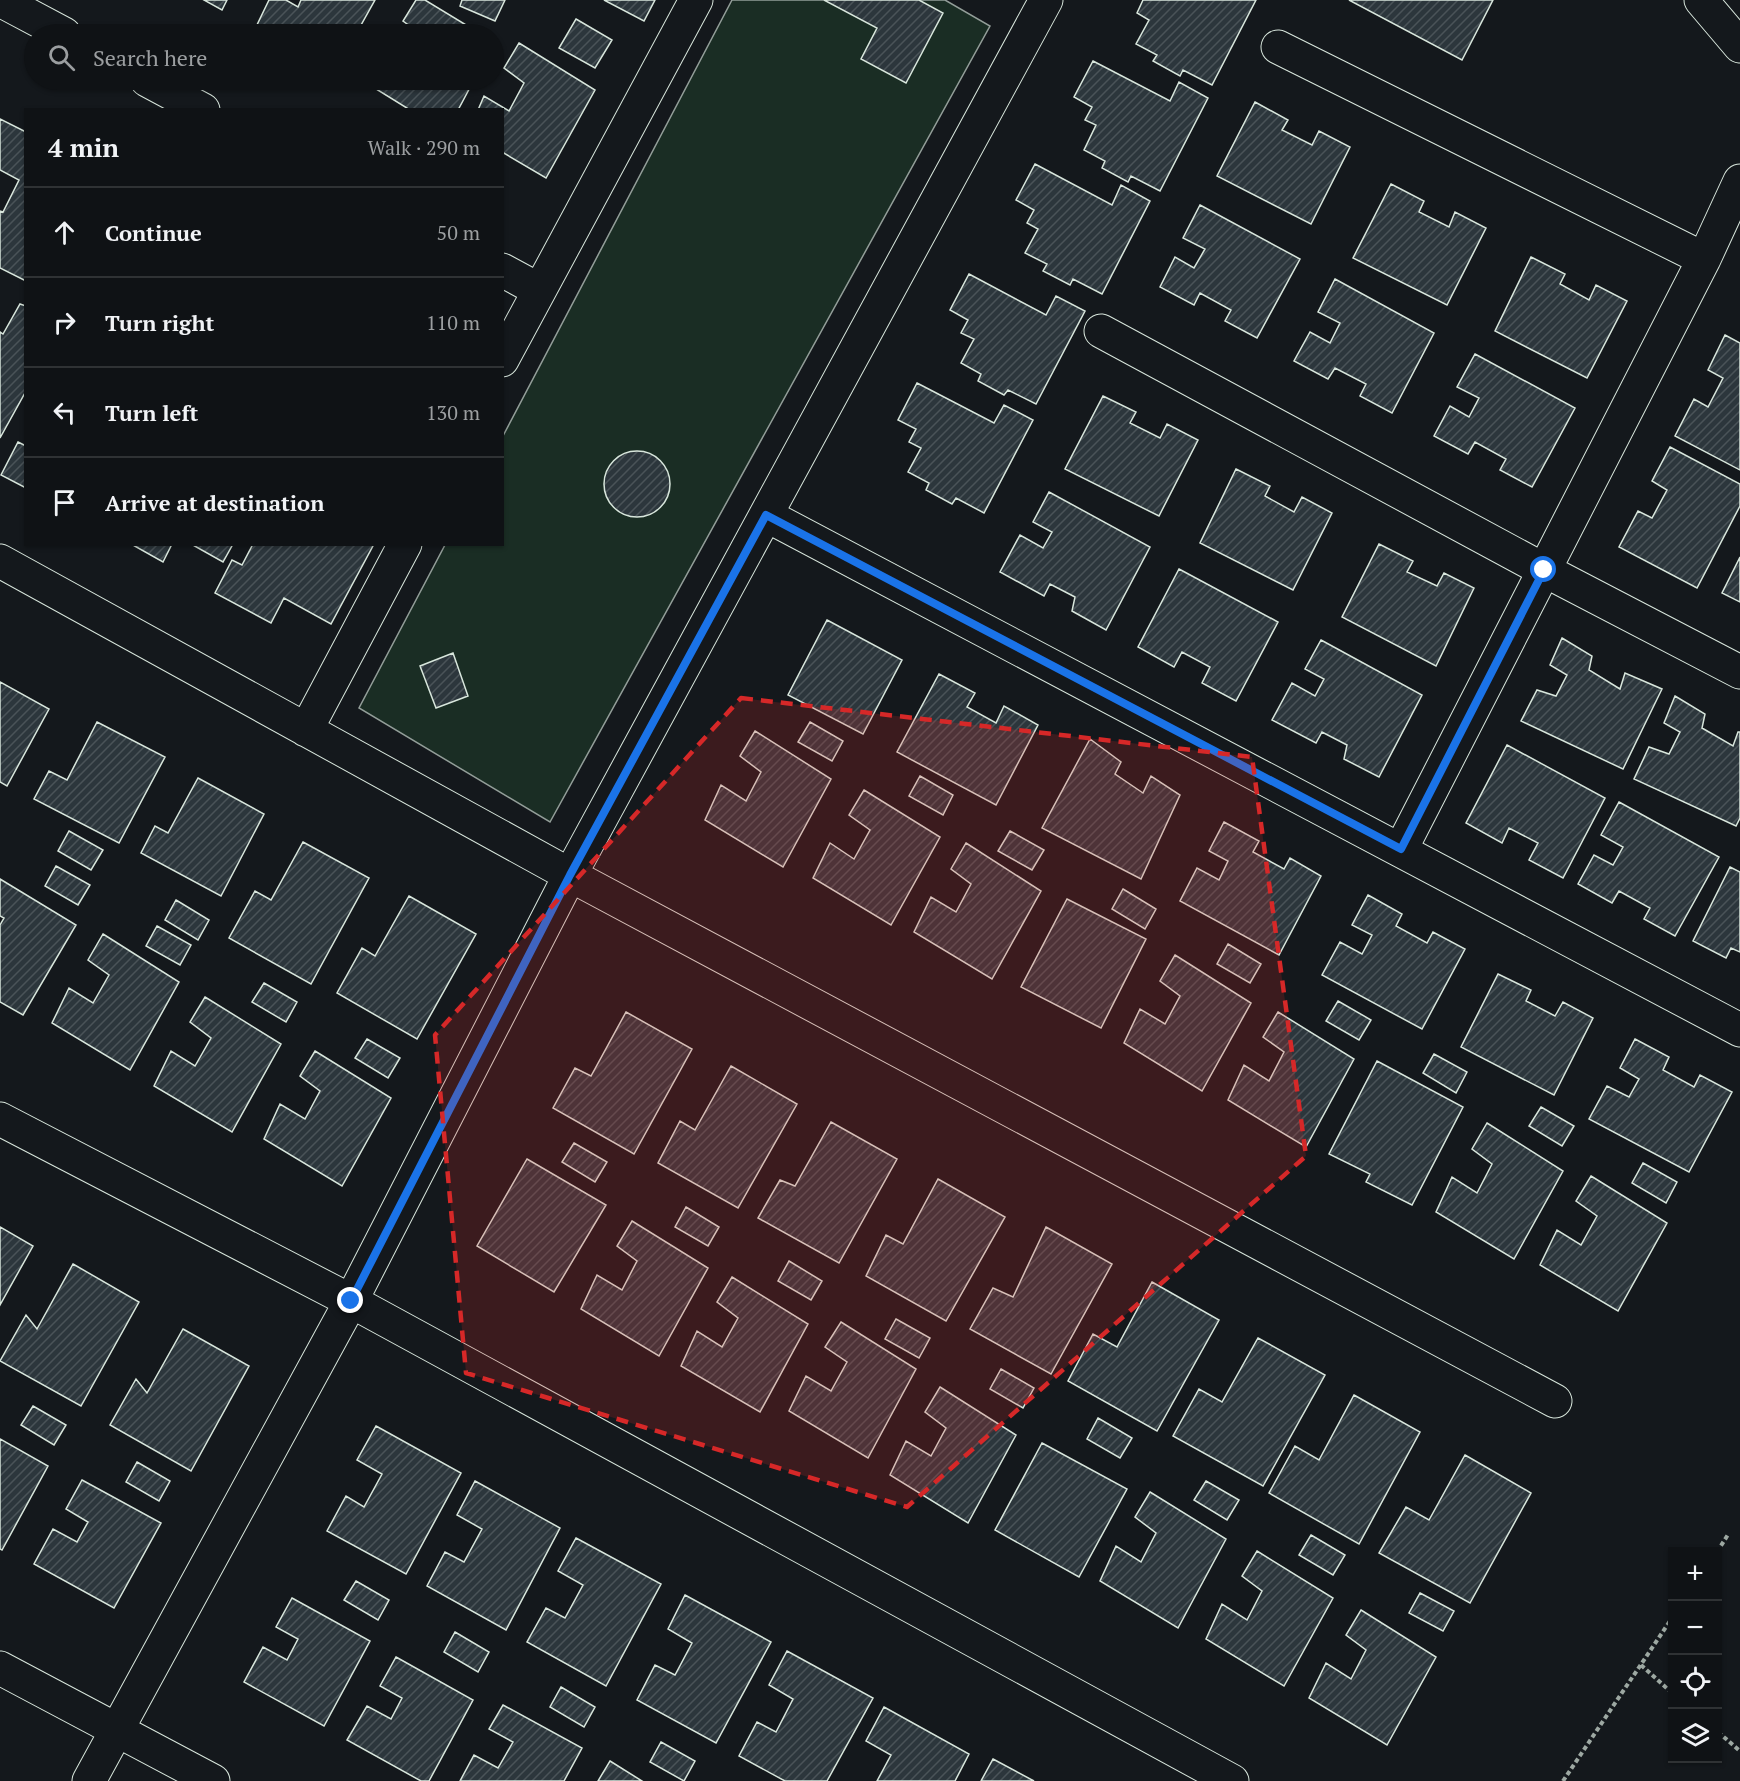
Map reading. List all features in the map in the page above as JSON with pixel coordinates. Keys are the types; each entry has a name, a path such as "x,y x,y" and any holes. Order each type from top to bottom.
{"street":[{"path":"0,0 44,24"},
{"path":"504,356 696,0"},
{"path":"1701,0 1740,46"},
{"path":"89,1781 351,1301 570,875 766,515 1037,3"},
{"path":"1278,47 1704,259"},
{"path":"166,90 199,108"},
{"path":"1401,849 1704,259 1740,181"},
{"path":"504,271 539,290"},
{"path":"1101,331 1544,570 1740,672"},
{"path":"766,515 1740,1030"},
{"path":"306,730 404,546"},
{"path":"0,561 570,875 1555,1401"},
{"path":"0,1119 351,1301 1232,1781"},
{"path":"0,1668 213,1781"}],"path":[{"path":"1720,1547 1729,1533"},
{"path":"1563,1781 1668,1623"},
{"path":"1641,1665 1668,1689"},
{"path":"1722,1735 1740,1751"}],"highlighted area":[{"path":"741,698 1252,757 1306,1156 907,1507 466,1373 435,1035"}],"green space":[{"path":"732,0 945,0 990,26 550,822 359,708 444,546 504,546 504,434"}],"building":[{"path":"204,0 227,0 222,10"},
{"path":"269,0 286,0 298,7 301,0 375,0 362,24 257,24"},
{"path":"416,0 425,0 465,24 407,24 403,21"},
{"path":"462,0 505,0 495,21 460,6"},
{"path":"604,0 655,0 644,21"},
{"path":"824,0 919,0 943,13 906,83 861,59 877,28"},
{"path":"1143,0 1256,0 1212,85 1183,70 1180,76 1153,61 1157,55 1136,44 1149,20 1137,13"},
{"path":"1349,0 1493,0 1462,60"},
{"path":"576,19 612,40 595,68 559,48"},
{"path":"519,43 595,90 546,178 504,153 504,108 509,111 524,83 504,68"},
{"path":"1093,61 1170,101 1179,82 1208,98 1160,191 1131,176 1128,182 1102,168 1105,161 1084,150 1096,125 1085,120 1092,107 1074,97"},
{"path":"378,90 469,90 459,108 407,108"},
{"path":"484,96 504,108 479,108"},
{"path":"1255,102 1288,120 1282,130 1312,145 1319,131 1350,147 1311,224 1217,176"},
{"path":"0,119 24,131 24,280 0,268 0,211 3,212 19,180 0,170"},
{"path":"1035,164 1112,205 1121,185 1150,201 1102,294 1073,279 1070,285 1043,271 1047,264 1025,253 1038,229 1027,223 1034,210 1016,200"},
{"path":"1391,184 1424,201 1419,212 1449,227 1455,212 1486,228 1447,305 1353,258"},
{"path":"1200,205 1300,259 1257,338 1225,321 1231,310 1200,293 1194,305 1160,287 1175,257 1194,268 1205,249 1183,238"},
{"path":"1531,257 1565,274 1560,284 1589,300 1596,285 1627,301 1587,378 1495,331"},
{"path":"969,274 1046,315 1056,296 1085,311 1036,404 1008,390 1004,395 978,381 981,374 961,363 974,339 961,333 968,320 950,310"},
{"path":"1335,279 1434,333 1392,413 1360,396 1366,384 1335,368 1328,379 1294,361 1310,332 1330,343 1340,323 1318,312"},
{"path":"20,304 24,305 24,395 0,438 0,332 3,334"},
{"path":"1725,335 1740,343 1740,470 1675,436 1694,399 1708,407 1723,378 1708,370"},
{"path":"1475,354 1575,408 1532,487 1500,470 1506,459 1475,442 1468,454 1434,436 1450,406 1469,417 1479,398 1457,387"},
{"path":"917,383 994,423 1004,405 1033,420 984,513 956,498 952,504 926,490 929,483 908,472 921,448 909,442 916,429 898,420"},
{"path":"1103,396 1136,412 1130,423 1160,438 1167,424 1198,440 1159,516 1065,469"},
{"path":"18,442 24,445 24,487 1,475"},
{"path":"1670,447 1740,484 1740,506 1697,588 1619,547 1638,511 1652,518 1667,490 1652,481"},
{"path":"630,451 644,451 656,456 665,465 670,484 668,497 661,508 644,517 630,517 618,512 609,503 604,491 604,477 609,465 618,456"},
{"path":"1236,469 1270,486 1265,496 1294,512 1302,497 1332,513 1293,590 1200,543"},
{"path":"1049,492 1150,547 1106,630 1072,611 1075,597 1050,584 1044,596 1000,572 1020,535 1043,548 1052,532 1033,522"},
{"path":"1379,544 1413,561 1407,572 1437,586 1444,573 1474,588 1436,666 1342,617"},
{"path":"135,546 171,546 163,562"},
{"path":"195,546 232,546 223,562"},
{"path":"252,546 373,546 331,624 284,598 271,623 215,593 232,560 242,565"},
{"path":"1740,557 1740,602 1722,593"},
{"path":"1179,569 1278,622 1236,701 1202,683 1210,667 1182,652 1174,667 1138,647"},
{"path":"827,620 902,660 863,734 788,695"},
{"path":"1562,638 1592,656 1589,670 1620,689 1625,673 1662,689 1623,769 1521,721 1537,690 1556,696 1567,675 1550,665"},
{"path":"1321,640 1422,695 1379,777 1344,759 1347,745 1322,732 1316,743 1272,720 1292,683 1315,696 1324,679 1305,669"},
{"path":"453,653 468,696 436,708 420,666"},
{"path":"939,674 975,693 967,707 996,723 1004,706 1038,725 996,805 897,752"},
{"path":"0,682 49,709 7,786 0,782"},
{"path":"1675,696 1705,714 1702,728 1733,746 1740,732 1740,818 1736,826 1634,779 1649,747 1669,754 1680,732 1664,723"},
{"path":"97,722 165,757 119,843 34,799 49,771 67,780"},
{"path":"810,722 843,741 832,761 798,742"},
{"path":"755,731 831,779 783,867 705,820 721,785 746,801 761,772 740,756"},
{"path":"1090,739 1121,762 1115,774 1143,793 1151,776 1180,795 1141,879 1042,828"},
{"path":"1507,745 1605,798 1563,878 1529,860 1538,843 1509,828 1502,843 1466,823"},
{"path":"920,776 953,795 943,815 909,796"},
{"path":"198,778 264,814 221,896 141,853 155,826 168,833"},
{"path":"864,790 940,837 891,925 813,878 830,843 854,859 870,830 849,815"},
{"path":"1619,802 1719,857 1675,936 1644,919 1650,908 1619,891 1612,903 1578,884 1594,855 1613,865 1623,847 1601,835"},
{"path":"1224,822 1259,841 1253,852 1284,869 1290,858 1321,876 1279,955 1180,901 1197,868 1219,880 1228,861 1209,851"},
{"path":"69,831 103,850 91,870 58,851"},
{"path":"1010,831 1044,850 1032,870 998,851"},
{"path":"303,842 369,878 311,984 229,938 255,891 271,900"},
{"path":"966,843 1041,891 992,979 914,932 931,897 956,912 971,884 951,869"},
{"path":"56,866 90,885 78,905 45,886"},
{"path":"1730,867 1740,872 1740,952 1731,948 1726,958 1693,941"},
{"path":"0,879 76,925 23,1015 0,1002 0,925 4,918 0,916"},
{"path":"1123,889 1156,909 1145,929 1112,909"},
{"path":"1368,895 1402,914 1396,926 1427,943 1433,932 1465,949 1422,1029 1322,975 1340,942 1362,954 1372,935 1352,925"},
{"path":"409,896 476,934 417,1039 337,993 362,948 375,956"},
{"path":"1067,899 1146,939 1101,1028 1021,987"},
{"path":"176,900 209,920 198,940 165,920"},
{"path":"157,926 191,945 180,965 146,946"},
{"path":"103,934 179,982 130,1070 52,1023 69,988 93,1003 109,975 88,960"},
{"path":"1228,944 1261,964 1250,983 1217,964"},
{"path":"1175,955 1251,1003 1202,1091 1124,1043 1140,1009 1165,1024 1180,996 1160,981"},
{"path":"1498,974 1531,990 1526,1001 1555,1016 1563,1002 1593,1018 1554,1095 1461,1047"},
{"path":"264,983 297,1002 286,1022 252,1002"},
{"path":"205,997 281,1044 232,1132 154,1086 171,1051 195,1066 211,1038 190,1022"},
{"path":"1338,1001 1371,1020 1359,1040 1326,1021"},
{"path":"626,1012 692,1049 634,1154 553,1108 575,1068 591,1076"},
{"path":"1278,1012 1354,1059 1306,1147 1228,1100 1244,1065 1269,1081 1284,1052 1263,1037"},
{"path":"367,1039 400,1058 388,1078 355,1058"},
{"path":"1635,1039 1669,1057 1663,1070 1694,1087 1700,1075 1732,1092 1689,1172 1589,1119 1607,1086 1629,1097 1639,1079 1620,1068"},
{"path":"315,1051 391,1098 342,1186 264,1139 280,1104 305,1119 320,1091 300,1076"},
{"path":"1434,1054 1467,1072 1456,1093 1423,1073"},
{"path":"1377,1061 1463,1107 1412,1205 1366,1182 1370,1174 1329,1154"},
{"path":"731,1066 797,1104 738,1208 658,1163 680,1121 695,1130"},
{"path":"1541,1107 1574,1126 1562,1146 1529,1126"},
{"path":"831,1122 897,1159 839,1263 758,1218 780,1180 795,1186"},
{"path":"1487,1123 1563,1171 1514,1259 1436,1212 1452,1177 1477,1193 1492,1164 1472,1149"},
{"path":"574,1143 607,1162 595,1182 562,1162"},
{"path":"527,1159 606,1205 554,1292 477,1246"},
{"path":"1643,1163 1677,1182 1666,1203 1632,1183"},
{"path":"1591,1176 1667,1223 1618,1311 1540,1265 1557,1230 1581,1245 1597,1216 1576,1201"},
{"path":"938,1179 1005,1217 946,1321 866,1276 886,1235 903,1244"},
{"path":"686,1207 719,1227 708,1246 675,1227"},
{"path":"632,1221 708,1268 659,1356 581,1309 597,1275 622,1290 637,1261 617,1246"},
{"path":"0,1227 33,1246 0,1305"},
{"path":"1046,1227 1112,1264 1051,1374 970,1329 993,1288 1013,1297"},
{"path":"789,1261 822,1281 811,1300 778,1281"},
{"path":"73,1264 139,1302 81,1406 0,1361 26,1315 37,1329"},
{"path":"732,1277 808,1324 760,1412 681,1366 697,1331 722,1347 738,1318 717,1302"},
{"path":"1152,1282 1219,1320 1157,1431 1068,1381 1093,1334 1117,1347"},
{"path":"896,1319 930,1338 919,1358 885,1339"},
{"path":"841,1322 916,1369 868,1458 789,1411 806,1376 831,1391 847,1362 825,1347"},
{"path":"183,1329 249,1366 191,1471 110,1425 136,1379 147,1393"},
{"path":"1258,1338 1325,1375 1263,1486 1173,1436 1199,1389 1222,1402"},
{"path":"1001,1369 1034,1388 1023,1408 990,1389"},
{"path":"940,1387 1016,1435 968,1523 890,1475 906,1441 931,1456 946,1428 925,1412"},
{"path":"1354,1395 1420,1432 1359,1544 1269,1493 1295,1446 1319,1460"},
{"path":"33,1406 66,1425 54,1445 21,1425"},
{"path":"1098,1418 1132,1438 1120,1458 1087,1439"},
{"path":"376,1426 461,1473 406,1574 327,1531 346,1496 364,1507 382,1474 357,1460"},
{"path":"0,1439 48,1466 2,1550 0,1549"},
{"path":"1042,1443 1127,1489 1079,1577 995,1530"},
{"path":"1465,1455 1531,1493 1470,1603 1379,1553 1406,1507 1429,1520"},
{"path":"137,1462 170,1481 159,1501 126,1482"},
{"path":"82,1480 161,1523 114,1608 34,1564 53,1529 77,1542 88,1522 66,1509"},
{"path":"475,1481 560,1528 506,1630 427,1586 445,1552 464,1562 482,1529 457,1515"},
{"path":"1206,1481 1239,1500 1227,1520 1194,1500"},
{"path":"1150,1492 1226,1539 1178,1628 1100,1581 1116,1546 1141,1562 1156,1533 1135,1517"},
{"path":"1311,1535 1345,1555 1333,1575 1299,1555"},
{"path":"576,1538 661,1584 606,1686 527,1642 546,1608 565,1618 583,1585 558,1571"},
{"path":"1257,1551 1333,1598 1284,1686 1206,1639 1222,1604 1247,1620 1262,1591 1242,1576"},
{"path":"356,1581 389,1600 378,1620 344,1600"},
{"path":"1420,1593 1454,1611 1443,1631 1409,1613"},
{"path":"685,1595 771,1642 716,1743 637,1700 655,1665 675,1675 692,1643 668,1629"},
{"path":"292,1598 370,1641 324,1726 244,1682 263,1647 287,1660 298,1639 276,1627"},
{"path":"1361,1610 1436,1657 1387,1745 1309,1698 1326,1663 1351,1679 1366,1650 1346,1635"},
{"path":"455,1632 489,1652 478,1672 444,1652"},
{"path":"787,1651 873,1698 827,1781 785,1781 739,1756 757,1722 776,1732 793,1699 769,1685"},
{"path":"396,1657 473,1700 429,1781 421,1781 347,1740 367,1706 391,1719 402,1698 380,1686"},
{"path":"561,1687 595,1707 584,1727 550,1707"},
{"path":"503,1705 582,1748 564,1781 460,1781 474,1755 498,1768 513,1742 489,1729"},
{"path":"884,1707 969,1754 955,1781 877,1781 891,1755 866,1741"},
{"path":"661,1742 695,1761 684,1781 650,1762"},
{"path":"993,1759 1034,1781 981,1781"},
{"path":"610,1761 642,1781 598,1781"}],"route":[{"path":"351,1301 570,875 766,515 1401,849 1544,570"}]}
